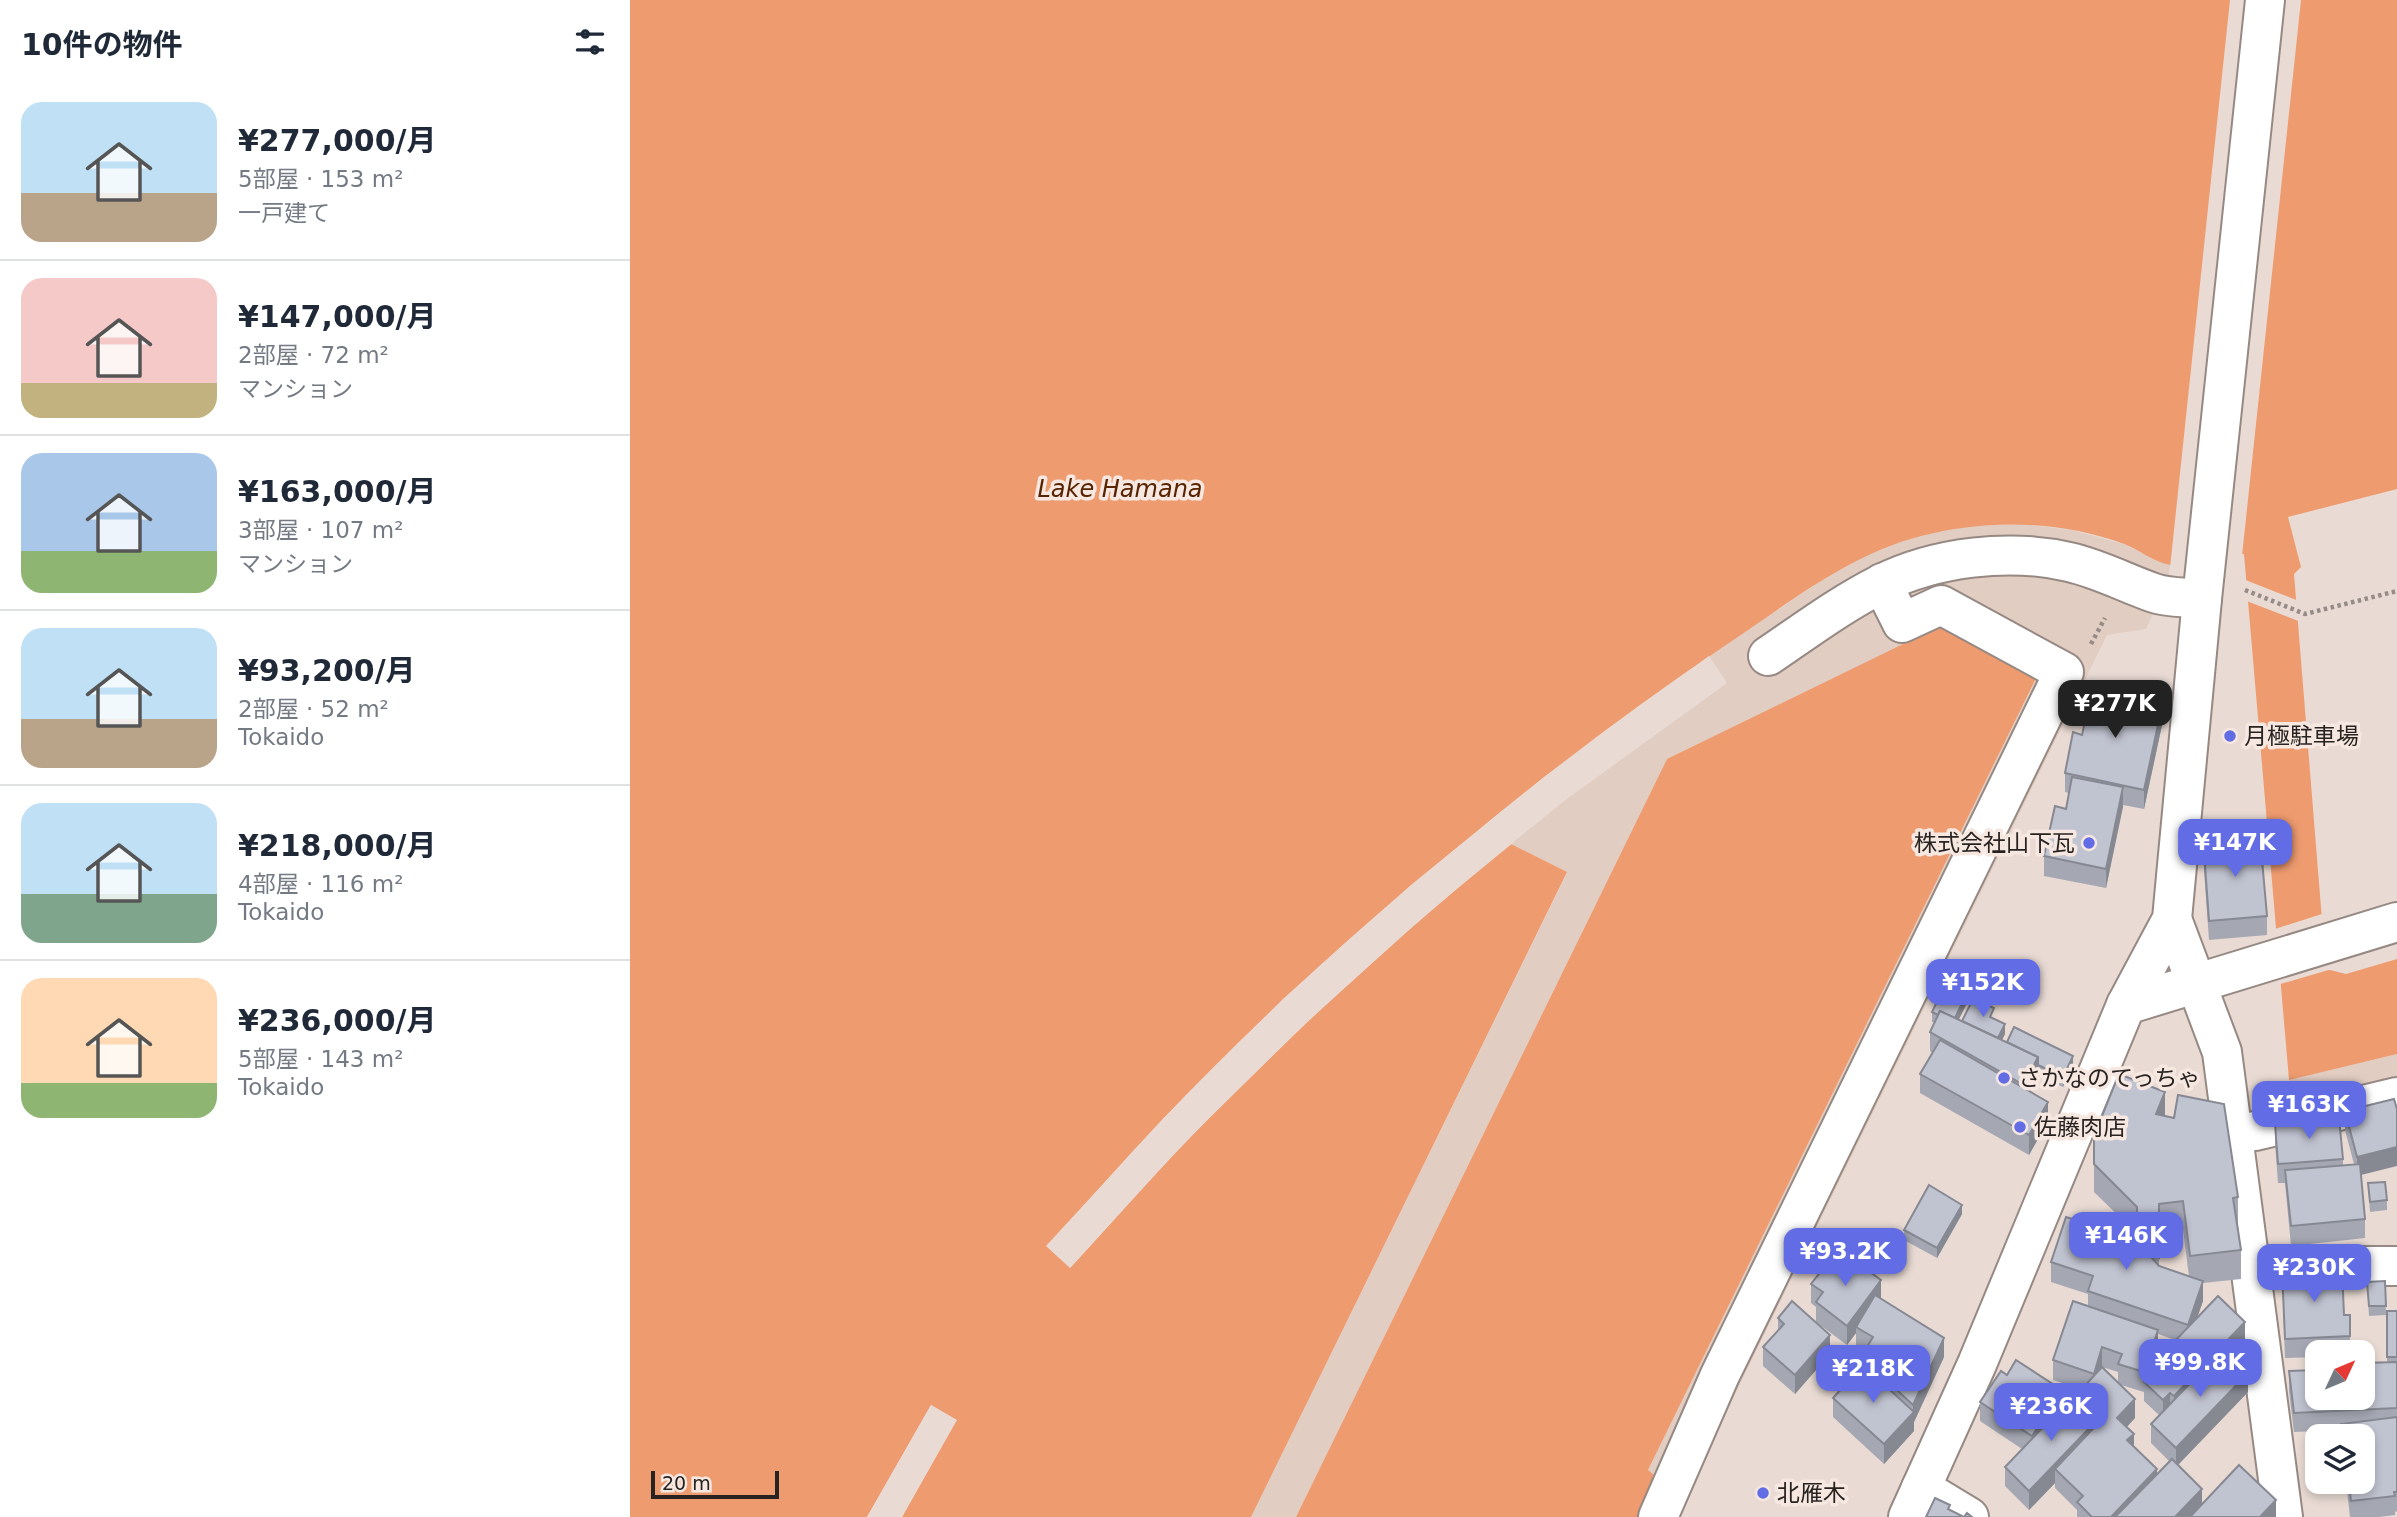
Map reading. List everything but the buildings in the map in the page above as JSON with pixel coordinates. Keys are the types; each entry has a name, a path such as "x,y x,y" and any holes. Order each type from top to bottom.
{"street":[{"path":"1969,1517 1914,1502 1977,1364 2126,1005 2172,919 2203,584 2265,0"},
{"path":"1768,656 1882,583 1938,565 1973,558 2020,556 2067,561 2112,574 2157,594 2203,584"},
{"path":"1658,1517 1720,1375 2064,672 1941,605 1902,624 1882,583"},
{"path":"2172,919 2222,1052 2283,1517"},
{"path":"2126,1005 2397,922"},
{"path":"2233,1134 2397,1097"},
{"path":"2251,1268 2397,1266"}],"path":[{"path":"2244,589 2305,614 2397,591"},
{"path":"2092,643 2107,614"}],"shaded area":[{"path":"2021,524 2072,530 2123,544 2170,565 2168,581 2146,629 2107,635 1675,1517 1659,1479 1648,1470 2038,674 1667,759 1296,1517 1251,1517 1567,873 1511,844 1564,801 1727,683 1709,656 1824,579 1869,554 1918,536 1969,526"},
{"path":"2397,1054 2397,1080 2291,1106 2289,1080"}],"water":[{"name":"Lake Hamana","path":"630,0 2397,0 2397,489 2288,517 2301,567 2294,574 2326,969 2346,974 2397,959 2397,1054 2289,1080 2244,554 2171,565 2099,536 2049,526 1971,527 1921,536 1868,556 1793,599 1626,715 1429,870 1311,974 1197,1083 1047,1246 1071,1267 1171,1157 1264,1064 1385,951 1511,844 1567,872 1251,1517 902,1517 956,1420 931,1405 867,1517 630,1517"},
{"path":"1940,626 2038,674 1648,1470 1659,1479 1640,1517 1296,1517 1667,759"}],"pier":[{"path":"2230,0 2301,0 2242,556 2170,568"},
{"path":"2243,579 2299,601 2301,622 2244,600"},
{"path":"1709,656 1711,659 1546,779 1413,888 1286,1002 1164,1122 1051,1246 1070,1263 1183,1140 1303,1020 1430,906 1509,842 1514,842 1432,909 1306,1023 1185,1142 1070,1268 1046,1246 1162,1120 1283,999 1411,885 1544,777"},
{"path":"2325,913 2329,967 2332,969 2277,985 2272,930"},
{"path":"931,1405 957,1420 902,1517 898,1517 952,1421 932,1410 871,1517 867,1517"}],"place":[{"name":"月極駐車場","path":"2230,736"},
{"name":"株式会社山下瓦","path":"2089,843"},
{"name":"さかなのてっちゃ","path":"2004,1078"},
{"name":"佐藤肉店","path":"2020,1127"},
{"name":"北雁木","path":"1763,1493"}]}
